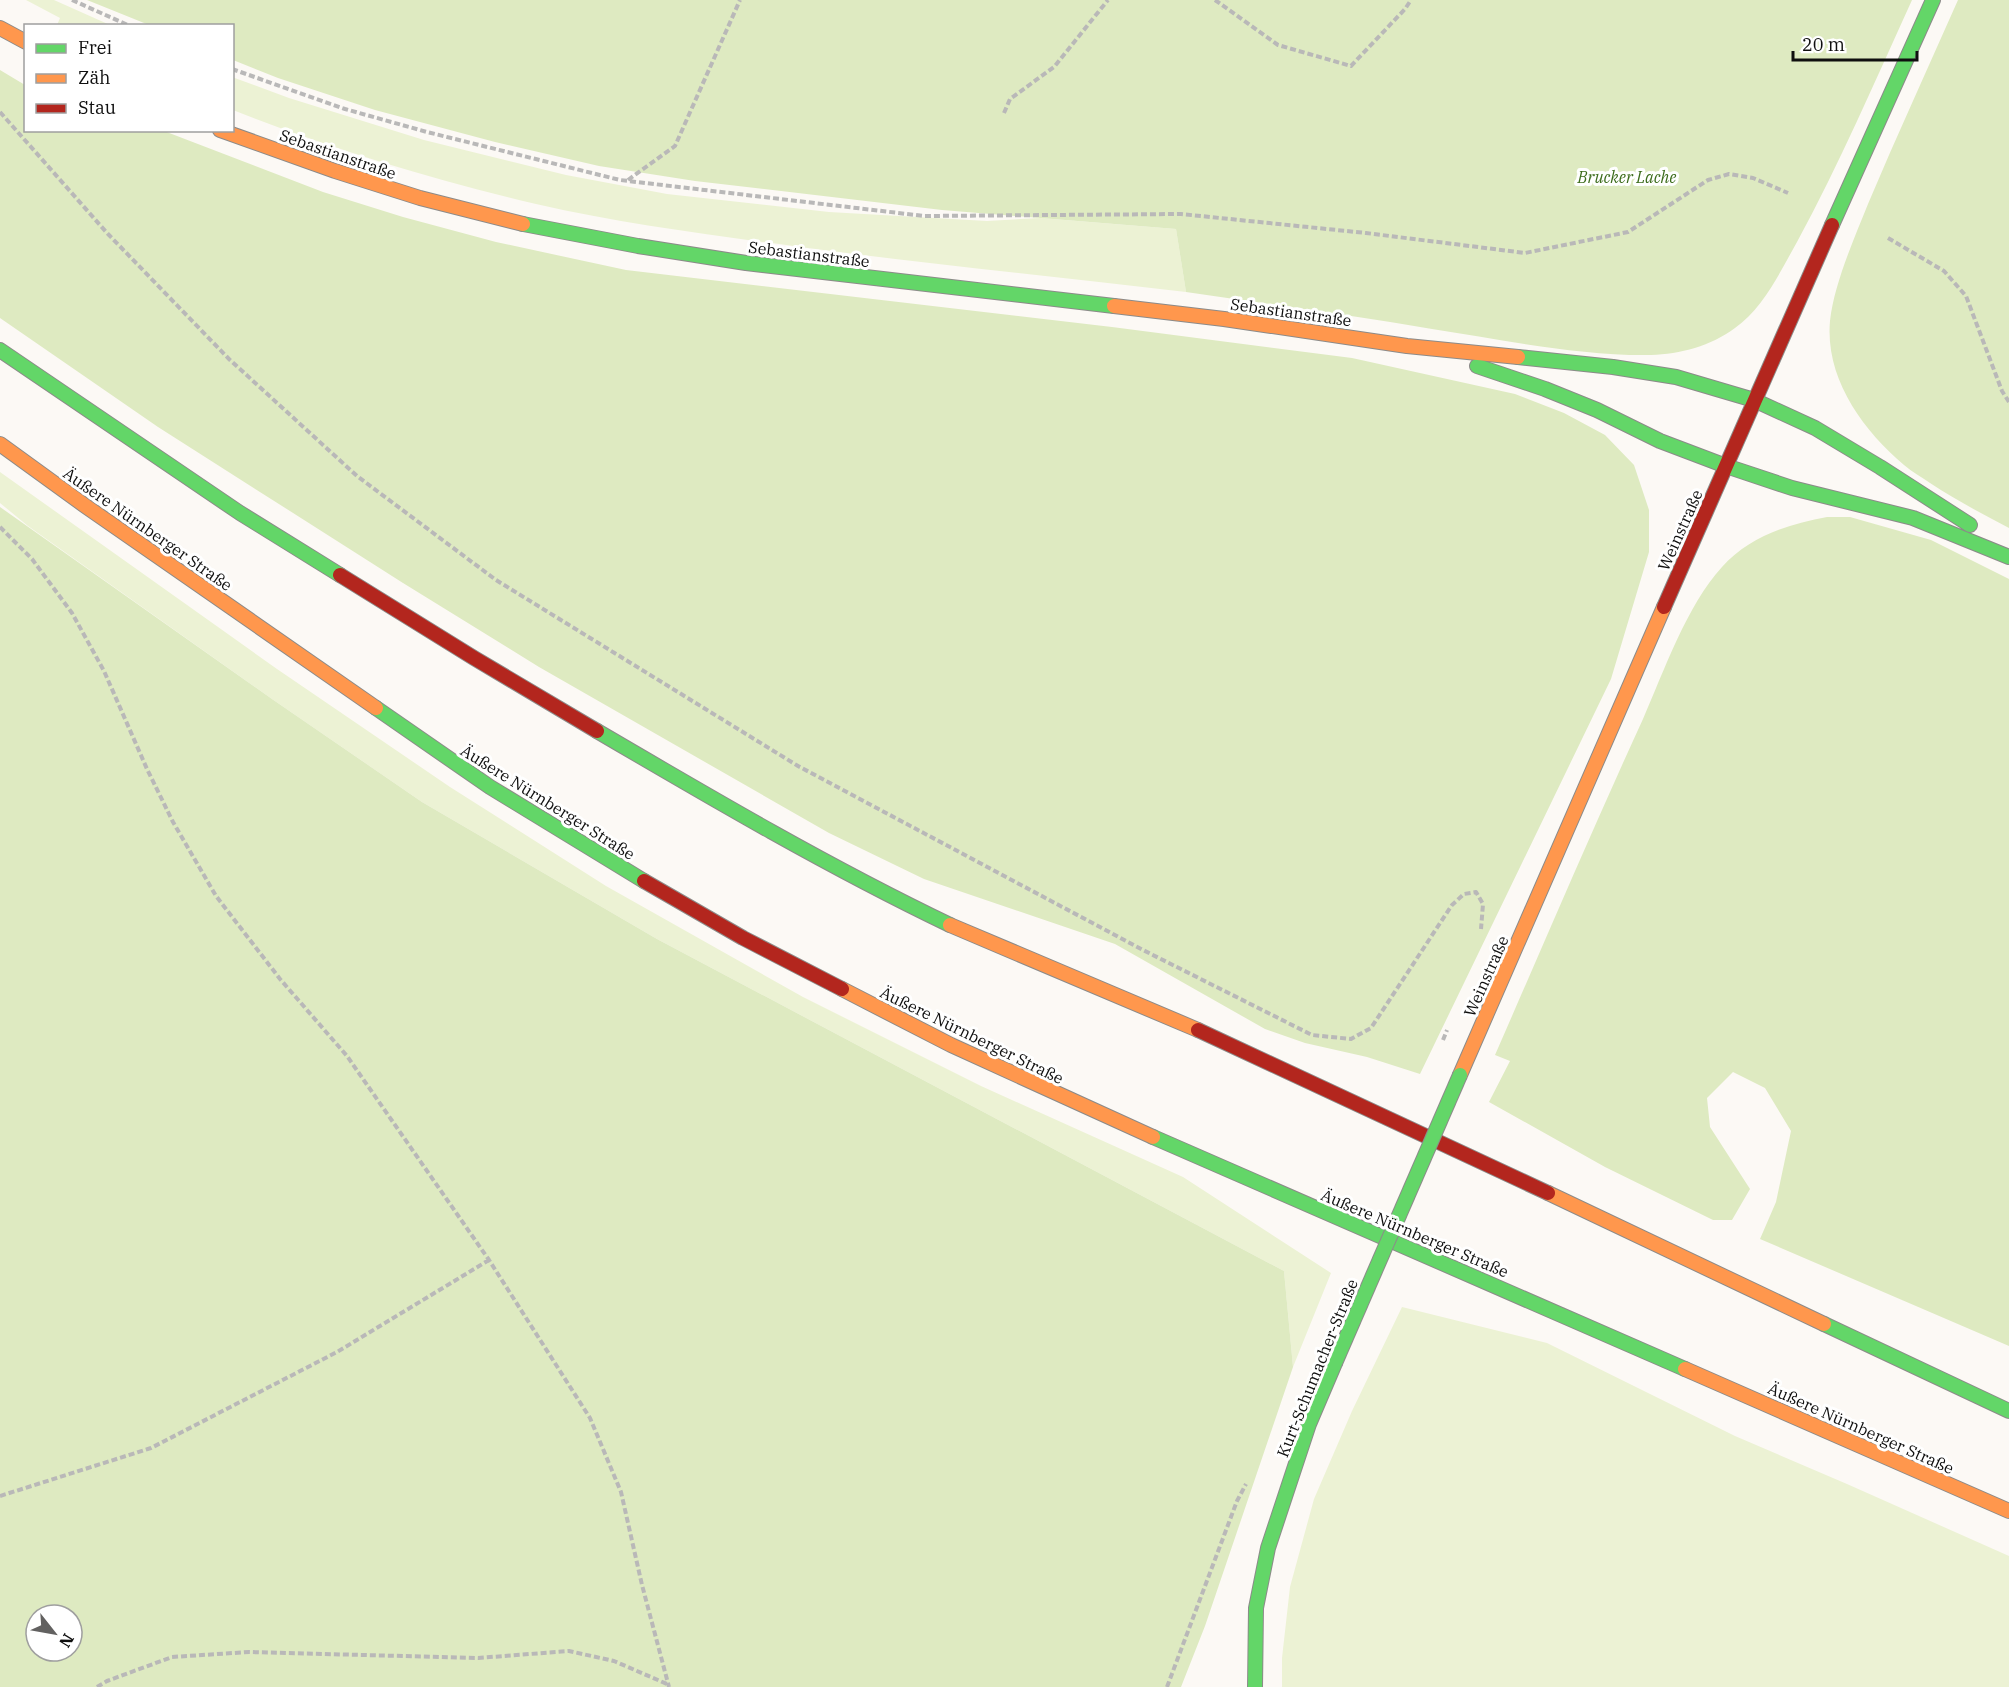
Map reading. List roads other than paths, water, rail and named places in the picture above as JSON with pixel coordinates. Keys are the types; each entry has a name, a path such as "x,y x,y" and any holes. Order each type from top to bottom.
{"main road":[{"name":"Weinstraße","path":"1460,1075 1754,400 1933,0"},
{"path":"0,28 24,41"},
{"name":"Sebastianstraße","path":"226,132 420,198 527,225 638,246 746,263 1224,319 1407,346 1613,367 1677,377 1754,400 1815,428 1871,461 2009,551"},
{"name":"Sebastianstraße","path":"1407,346 1478,366 1545,389 1597,410 1660,441 1726,466 1792,488 1913,518 2009,557"},
{"path":"0,350 240,513 474,658 685,783 873,888 960,930 1185,1024 1611,1222 2009,1411"},
{"name":"Äußere Nürnberger Straße","path":"0,444 84,505 490,787 614,864 743,938 951,1045 1086,1108 2009,1511"},
{"name":"Kurt-Schumacher-Straße","path":"1255,1687 1256,1608 1268,1548 1302,1444 1460,1075"},
{"path":"1962,1390 1997,1391"}],"park label":[{"name":"Brucker Lache","path":"1627,177"}]}
